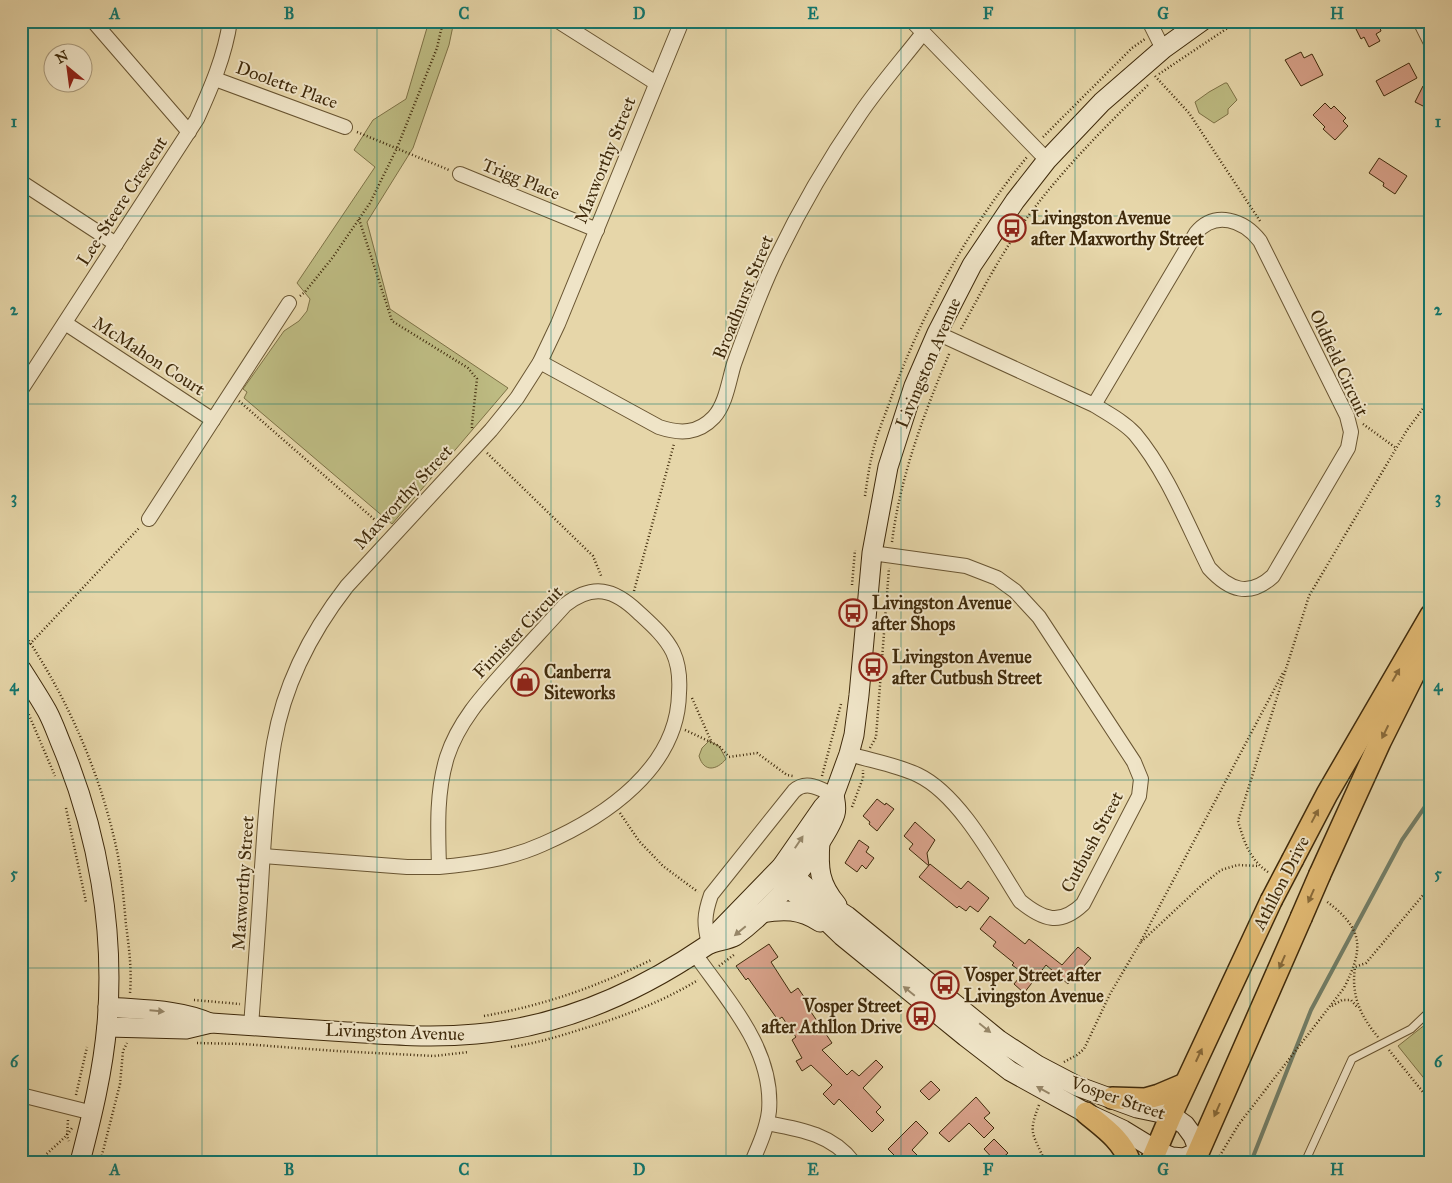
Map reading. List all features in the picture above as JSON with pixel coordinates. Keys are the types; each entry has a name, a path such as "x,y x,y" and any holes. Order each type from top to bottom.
{"main road":[{"name":"Athllon Drive","path":"1153,1156 1170,1115 1271,901 1331,786 1431,615"},
{"name":"Athllon Drive","path":"1203,1158 1320,874 1380,742 1431,641"},
{"path":"1112,1098 1145,1099 1185,1084"},
{"path":"1086,1113 1119,1142 1130,1162"}],"street":[{"path":"93,21 189,132"},
{"name":"Lee-Steere Crescent","path":"22,388 189,132 215,79 230,21"},
{"path":"558,21 656,83"},
{"name":"Maxworthy Street","path":"252,1026 268,787 275,741 293,678 312,638 347,586 484,445 540,362 558,324 682,21"},
{"path":"912,21 1041,154"},
{"path":"1149,21 1163,49"},
{"name":"Livingston Avenue","path":"107,1027 186,1028 211,1023 422,1037 503,1031 554,1020 628,993 702,949 733,936 761,913 823,807 827,792 857,757 864,548 876,524 896,440 914,386 937,333 972,265 1015,201 1041,154 1163,49 1202,21"},
{"path":"1420,21 1431,43"},
{"name":"Broadhurst Street","path":"540,362 659,427 677,432 691,432 705,426 716,415 723,401 759,298 804,202 860,114 924,33"},
{"name":"Doolette Place","path":"215,79 345,127"},
{"name":"Trigg Place","path":"460,174 597,230"},
{"path":"21,182 116,244"},
{"name":"Oldfield Circuit","path":"937,333 1094,406 1116,418 1134,433 1163,475 1208,568 1219,579 1238,588 1251,589 1263,585 1273,576 1348,448 1351,432 1347,416 1260,241 1243,225 1230,220 1217,219 1205,224 1196,233 1094,406"},
{"name":"McMahon Court","path":"149,518 289,303"},
{"name":"McMahon Court","path":"65,323 213,420"},
{"name":"Cutbush Street","path":"857,757 897,767 919,776 939,789 964,816 1020,901 1032,912 1053,918 1067,916 1083,904 1139,796 1140,780 1134,762 1039,617 1024,599 997,578 977,569 891,556 864,548"},
{"name":"Fimister Circuit","path":"439,867 438,823 440,789 447,757 460,728 476,702 565,605 577,596 591,591 603,592"},
{"path":"263,856 407,866 439,867 461,865 502,858 536,847 579,827 614,804 653,767 666,748 674,726 679,702 680,676 676,659 662,635 630,604 614,594 603,592"},
{"path":"21,669 47,712 74,776 88,821 102,888 109,968 107,1027 99,1086 80,1162"},
{"path":"752,1162 767,1122 769,1088 760,1053 749,1031 709,973 702,949 706,910 711,896 794,791 804,785 827,792"},
{"name":"Livingston Avenue","path":"702,949 715,935 784,876 820,841 835,814 836,807 827,792"},
{"path":"820,841 818,864 821,880 831,898 846,916"},
{"name":"Vosper Street","path":"784,876 846,916 999,1040 1056,1076 1094,1093 1137,1108 1170,1115 1185,1125 1193,1136 1203,1158 1153,1156 1123,1130 1086,1113 1010,1071 842,936 784,876"},
{"path":"761,913 781,910 798,912 813,917 842,936"},
{"name":"Livingston Avenue","path":"108,1007 196,1016 211,1023"},
{"path":"21,1095 93,1113"},
{"path":"767,1122 822,1136 840,1147 853,1162"}],"lane":[{"path":"1305,1162 1352,1059 1411,1029 1431,1010"}],"path":[{"path":"289,303 305,292 333,257 370,203 396,148 436,48 443,21"},
{"path":"1156,77 1238,21"},
{"path":"864,501 872,455 901,369 927,311 956,256 986,212 1041,154 1049,130 1132,48"},
{"path":"850,811 863,778 857,757 876,737 894,531 919,430 955,341 992,271 1032,212 1065,170 1148,84"},
{"path":"345,127 460,174"},
{"path":"359,219 392,321 468,368 476,379 472,424 473,438 484,445 485,451 593,556 603,581 603,592"},
{"path":"230,393 394,536"},
{"path":"1273,875 1259,866 1250,853 1238,821 1309,596 1407,430 1431,398"},
{"path":"630,604 677,432"},
{"path":"21,650 31,643 138,528"},
{"path":"852,590 853,560 864,548"},
{"path":"21,629 31,643"},
{"path":"1064,1062 1084,1050 1110,994 1140,943 1288,663"},
{"path":"690,693 711,741"},
{"path":"688,698 689,705"},
{"path":"827,792 823,767 842,700"},
{"path":"25,706 56,777"},
{"path":"674,726 711,741 719,746 729,757 757,753 787,775 799,775"},
{"path":"64,803 70,821 87,909"},
{"path":"614,804 639,841 663,866 699,894"},
{"path":"1140,943 1202,885 1221,870 1238,865 1259,866"},
{"path":"1203,1158 1239,1124 1330,1007 1344,988 1355,967 1366,963 1424,894 1431,879"},
{"path":"1322,898 1350,922 1358,940 1353,982 1358,1008"},
{"path":"509,1047 537,1044 616,1018 682,989 709,973 741,949"},
{"path":"479,1017 550,1001 603,983 658,956"},
{"path":"187,999 253,1006"},
{"path":"1330,1007 1342,1000 1351,1000 1371,1028 1431,1102"},
{"path":"100,1161 120,1084 123,1051 127,1043"},
{"path":"195,1044 243,1044 434,1056 471,1051"},
{"path":"70,1142 67,1136 68,1118 87,1047"},
{"path":"1032,1101 1039,1105 1034,1118 1032,1133 1045,1162"}],"shaded area":[{"path":"429,21 454,21 449,45 413,148 367,222 390,309 508,388 392,524 244,398 247,392 243,389 284,331 299,321 307,311 310,299 297,283 375,167 354,150 373,120 406,99"},
{"path":"1227,83 1237,100 1228,109 1228,114 1214,123 1199,113 1195,102"},
{"path":"709,741 719,746 726,759 719,766 711,768 704,765 699,756 702,748"},
{"path":"1431,1020 1431,1087 1398,1046"}],"building":[{"path":"1352,21 1394,21 1380,28 1381,31 1376,34 1380,41 1369,47 1364,37 1361,39"},
{"path":"1301,52 1304,58 1312,54 1323,75 1301,86 1285,60"},
{"path":"1409,63 1417,78 1384,96 1376,81"},
{"path":"1423,86 1431,90 1431,110 1415,102"},
{"path":"1325,103 1331,109 1334,106 1346,118 1343,121 1348,126 1335,140 1323,129 1325,127 1313,115"},
{"path":"1379,158 1407,176 1395,194 1383,186 1384,183 1369,173"},
{"path":"877,799 894,809 877,831 863,816"},
{"path":"915,822 935,840 927,853 929,866 909,849 913,844 904,836"},
{"path":"859,840 869,847 866,852 874,858 866,869 862,865 857,872 845,863"},
{"path":"930,864 961,889 968,881 989,898 978,912 970,906 966,911 959,906 957,908 919,877"},
{"path":"990,916 1025,944 1029,939 1062,965 1078,947 1091,958 1068,984 1046,965 1024,993 1014,984 1023,973 993,946 996,942 980,929"},
{"path":"769,944 778,957 771,962 791,993 798,988 813,1010 811,1012 832,1043 822,1050 847,1075 852,1070 859,1076 876,1060 883,1067 863,1088 881,1107 876,1112 884,1120 872,1132 839,1099 834,1105 823,1094 832,1085 811,1065 802,1071 796,1061 802,1058 792,1040 796,1037 782,1017 778,1020 748,978 746,980 736,966"},
{"path":"931,1081 940,1090 929,1100 920,1091"},
{"path":"976,1097 990,1113 984,1118 994,1128 984,1138 969,1123 949,1142 939,1133"},
{"path":"916,1121 928,1133 912,1150 924,1162 901,1162 888,1149"},
{"path":"994,1139 1008,1153 998,1162 984,1149"}],"waterway":[{"path":"1251,1162 1311,1010 1402,840 1431,798"}],"place":[{"name":"Livingston Avenue after Maxworthy Street","path":"1012,228"},
{"name":"Livingston Avenue after Shops","path":"853,613"},
{"name":"Livingston Avenue after Cutbush Street","path":"873,667"},
{"name":"Canberra Siteworks","path":"525,682"},
{"name":"Vosper Street after Livingston Avenue","path":"945,985"},
{"name":"Vosper Street after Athllon Drive","path":"921,1016"}]}
